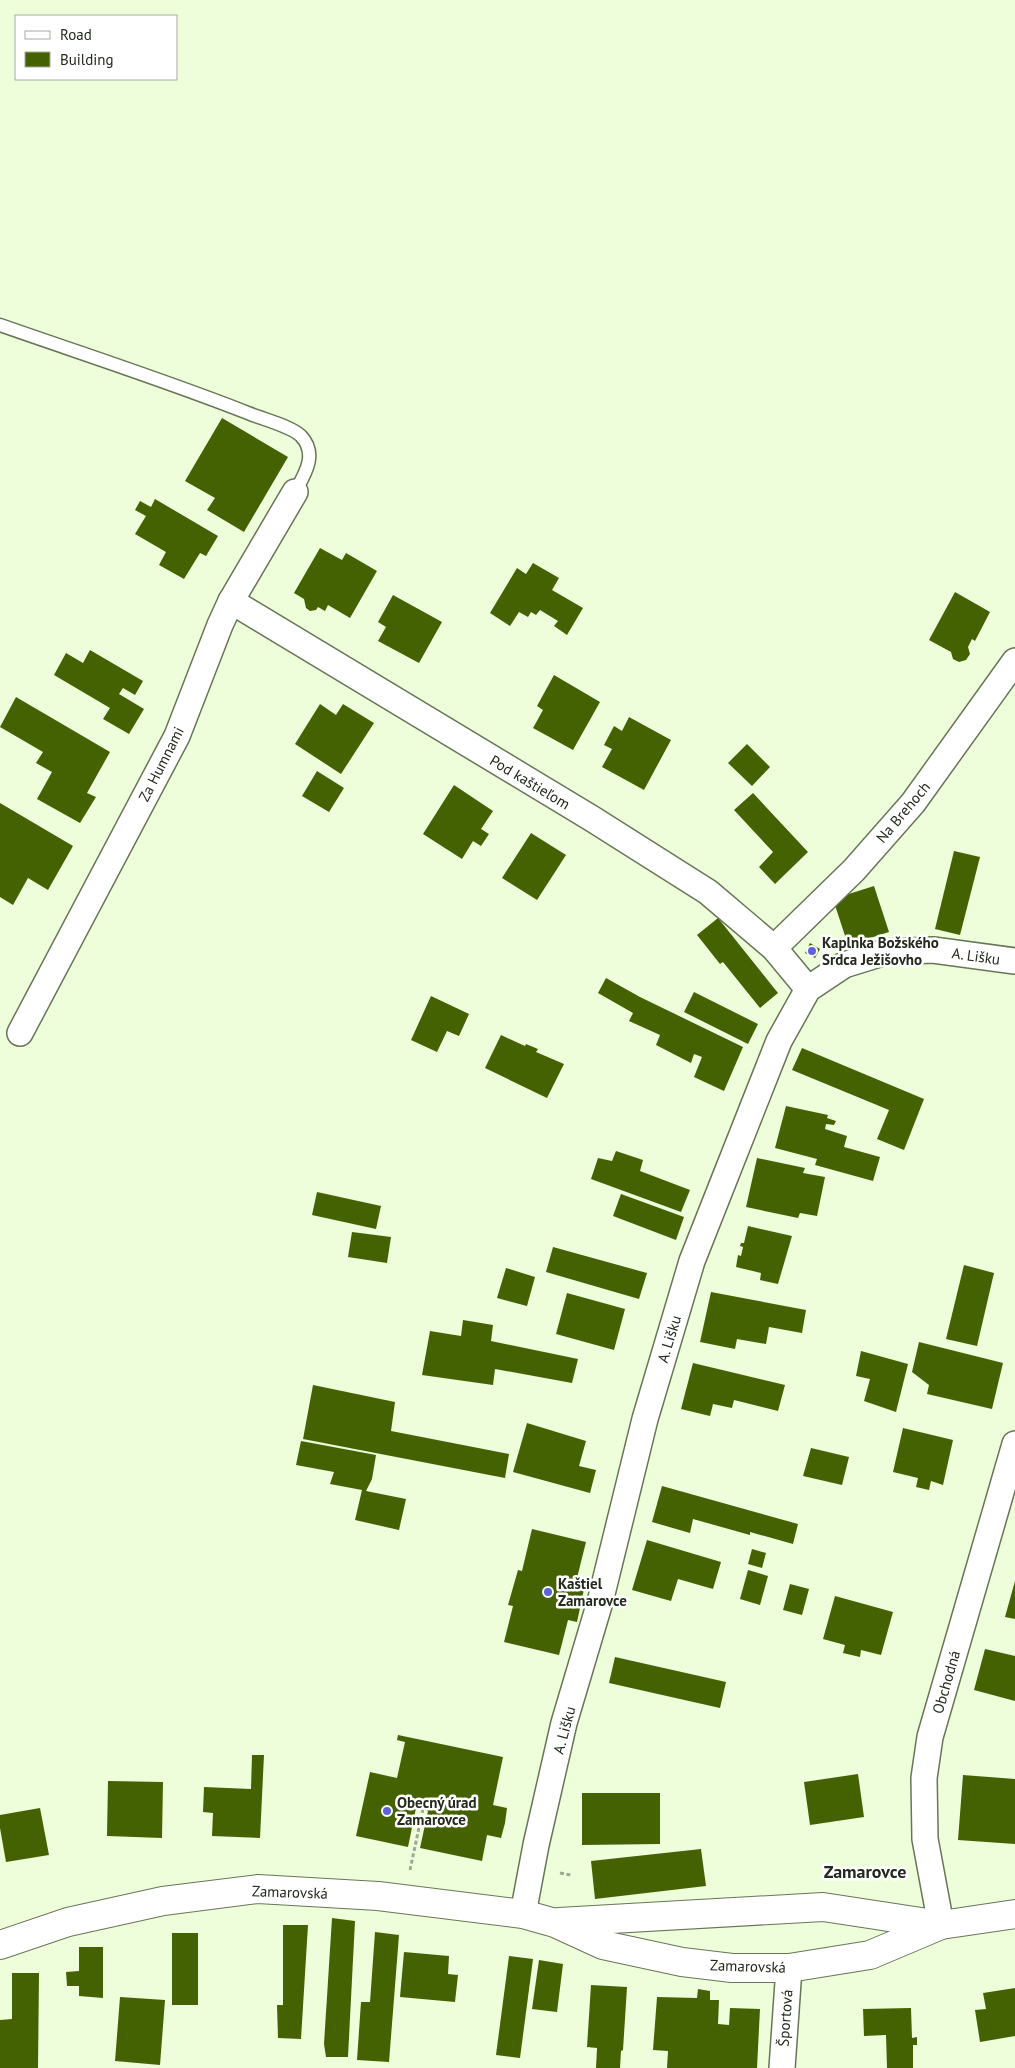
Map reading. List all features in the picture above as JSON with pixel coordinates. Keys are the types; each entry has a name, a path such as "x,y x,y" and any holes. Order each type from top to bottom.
{"main road":[{"name":"Zamarovská","path":"0,1945 68,1922 163,1901 258,1889 378,1896 523,1914 555,1923 603,1945 682,1962 732,1968 789,1968 870,1955 940,1925 1015,1914"},
{"name":"Zamarovská","path":"555,1923 824,1907 940,1925"}],"street":[{"name":"Za Humnami","path":"20,1033 176,736 231,601 295,492"},
{"name":"Pod kaštieľom","path":"231,601 583,813 708,892 774,948 808,989"},
{"name":"Na Brehoch","path":"774,948 854,870 913,804 1015,661"},
{"name":"A. Lišku","path":"523,1914 538,1836 564,1724 600,1602 645,1419 692,1261 779,1041 808,989 844,965 886,952 933,950 1015,961"},
{"name":"Obchodná","path":"940,1925 925,1839 924,1778 930,1736 1015,1444"},
{"name":"Športová","path":"782,2068 789,1968"}],"lane":[{"path":"0,325 222,403 286,428 300,436 309,450 309,467 295,492"}],"path":[{"path":"409,1875 423,1809"}],"building":[{"path":"222,418 288,457 244,532 207,510 215,498 185,481"},
{"path":"155,499 218,536 206,556 200,553 184,579 159,565 166,552 135,534 146,516 135,510 140,501 151,507"},
{"path":"320,548 342,560 346,553 377,571 350,618 328,605 325,611 318,607 316,610 310,611 306,608 304,599 294,593"},
{"path":"533,563 559,578 552,590 583,608 567,635 554,626 558,621 540,610 536,615 531,612 528,617 519,612 510,626 490,613 517,568 526,574"},
{"path":"955,592 990,612 975,641 972,639 968,647 970,654 966,660 959,662 953,659 951,652 929,640"},
{"path":"393,595 442,622 419,663 378,641 386,627 378,622"},
{"path":"90,650 143,681 135,695 123,688 119,694 144,709 129,734 103,719 110,708 54,675 66,653 83,663"},
{"path":"554,675 600,702 573,750 533,728 543,710 537,706"},
{"path":"16,697 110,752 87,793 96,797 80,823 37,799 52,772 36,763 43,752 0,727"},
{"path":"320,704 336,715 343,704 374,723 341,774 295,744"},
{"path":"629,717 671,740 644,790 602,767 612,749 604,745 614,726 622,731"},
{"path":"747,744 770,767 752,786 728,763"},
{"path":"317,771 344,788 329,812 302,796"},
{"path":"454,785 493,811 481,829 489,834 481,846 473,841 462,859 423,834"},
{"path":"753,793 808,852 775,884 759,867 773,852 734,810"},
{"path":"0,803 73,846 48,890 28,878 13,905 0,897"},
{"path":"531,833 566,855 537,900 502,878"},
{"path":"954,851 980,857 960,935 935,929"},
{"path":"874,886 889,932 848,945 833,899"},
{"path":"718,918 778,993 760,1008 723,962 720,964 697,935"},
{"name":"Kaplnka Božského Srdca Ježišovho","path":"810,943 820,949 815,958 805,953"},
{"path":"606,978 640,997 743,1047 724,1091 694,1077 702,1057 694,1054 691,1063 656,1045 660,1035 629,1021 633,1013 598,993"},
{"path":"694,992 758,1024 748,1044 684,1012"},
{"path":"431,996 469,1014 459,1036 447,1031 437,1052 411,1040"},
{"path":"501,1035 525,1046 526,1044 538,1049 536,1052 564,1064 547,1098 485,1068"},
{"path":"802,1048 924,1099 904,1150 877,1139 889,1110 792,1070"},
{"path":"786,1106 828,1115 827,1118 836,1121 834,1125 826,1124 825,1129 847,1136 844,1147 880,1157 873,1181 815,1165 817,1159 775,1148"},
{"path":"616,1151 643,1160 640,1171 690,1190 681,1212 591,1179 598,1158 612,1161"},
{"path":"757,1158 805,1168 803,1173 825,1177 817,1216 800,1213 798,1218 746,1207"},
{"path":"317,1192 381,1206 376,1229 312,1215"},
{"path":"621,1194 684,1217 676,1240 613,1216"},
{"path":"748,1226 792,1236 778,1284 760,1280 761,1273 736,1267 738,1255 741,1256 743,1247 740,1246 741,1243 744,1243"},
{"path":"352,1232 391,1237 387,1263 348,1257"},
{"path":"553,1247 647,1273 639,1299 546,1272"},
{"path":"964,1265 994,1273 977,1346 946,1339"},
{"path":"506,1268 535,1277 527,1306 497,1298"},
{"path":"711,1292 806,1310 802,1333 769,1327 766,1344 737,1339 735,1349 700,1342"},
{"path":"567,1293 625,1309 614,1350 556,1334"},
{"path":"463,1320 493,1325 491,1341 578,1359 572,1383 495,1369 493,1385 422,1375 430,1331 461,1336"},
{"path":"919,1342 1003,1363 992,1409 927,1394 929,1385 912,1372"},
{"path":"861,1351 908,1364 896,1412 864,1401 870,1379 856,1376"},
{"path":"693,1363 785,1385 778,1411 734,1400 732,1408 713,1404 710,1416 681,1409"},
{"path":"313,1385 395,1402 391,1431 509,1454 505,1478 303,1439"},
{"path":"527,1423 586,1441 579,1466 596,1470 590,1493 513,1472"},
{"path":"903,1428 953,1440 943,1485 931,1481 929,1490 916,1487 918,1478 893,1472"},
{"path":"301,1441 376,1455 372,1479 366,1491 406,1499 399,1530 355,1520 362,1490 330,1484 334,1472 296,1465"},
{"path":"811,1448 849,1457 842,1485 803,1476"},
{"path":"662,1486 798,1524 793,1544 750,1532 750,1535 693,1519 690,1533 652,1522"},
{"name":"Kaštiel Zamarovce","path":"532,1529 586,1542 577,1578 586,1580 577,1622 568,1620 559,1655 504,1642 513,1606 508,1605 518,1570 522,1571"},
{"path":"647,1540 721,1562 713,1589 678,1579 671,1601 632,1590"},
{"path":"752,1549 766,1553 762,1568 748,1564"},
{"path":"748,1570 768,1576 760,1605 740,1599"},
{"path":"1015,1581 1015,1619 1005,1617"},
{"path":"790,1584 809,1589 802,1615 783,1610"},
{"path":"835,1596 893,1612 881,1655 861,1650 860,1657 843,1653 845,1645 823,1639"},
{"path":"985,1649 1015,1656 1015,1701 974,1690"},
{"path":"615,1657 726,1682 720,1708 609,1683"},
{"path":"398,1735 503,1757 493,1805 507,1808 505,1823 501,1838 487,1835 482,1861 420,1848 428,1811 423,1809 416,1808 408,1847 356,1836 370,1772 397,1778 405,1742 397,1740"},
{"path":"252,1755 264,1755 260,1838 212,1836 213,1813 203,1812 204,1787 251,1789"},
{"path":"858,1774 864,1817 810,1825 804,1782"},
{"path":"963,1775 1015,1779 1015,1844 958,1840"},
{"path":"108,1781 163,1782 162,1838 107,1836"},
{"path":"582,1793 660,1793 660,1844 582,1845"},
{"path":"40,1808 49,1855 6,1862 0,1828 0,1815"},
{"path":"701,1849 706,1886 595,1899 591,1861"},
{"path":"332,1918 355,1921 348,2057 326,2057 324,2044"},
{"path":"283,1925 308,1925 301,2039 278,2038 277,2005 283,2005"},
{"path":"375,1932 399,1935 389,2062 357,2060 361,2002 370,2002"},
{"path":"172,1933 198,1933 198,2005 172,2005"},
{"path":"79,1947 103,1947 103,1998 79,1996 79,1986 67,1986 66,1972 79,1971"},
{"path":"404,1952 449,1956 448,1974 458,1975 455,2002 400,1997"},
{"path":"509,1956 533,1959 520,2058 496,2055"},
{"path":"539,1960 563,1964 557,2012 532,2009"},
{"path":"12,1973 39,1973 38,2068 0,2068 0,2020 12,2019"},
{"path":"591,1985 627,1987 620,2068 596,2068 597,2048 587,2047"},
{"path":"1015,1988 1015,2036 980,2042 975,2010 986,2009 983,1993"},
{"path":"698,1989 710,1991 710,2000 719,2000 718,2024 729,2025 730,2008 760,2009 757,2068 667,2068 668,2051 653,2050 657,1997 697,1998"},
{"path":"120,1997 165,2000 160,2065 115,2061"},
{"path":"911,2008 912,2038 917,2037 917,2045 913,2045 913,2068 887,2068 886,2035 864,2036 863,2009"}],"place":[{"name":"Kaplnka Božského Srdca Ježišovho","path":"812,951"},
{"name":"Kaštiel Zamarovce","path":"548,1592"},
{"name":"Obecný úrad Zamarovce","path":"387,1811"}],"district":[{"name":"Zamarovce","path":"865,1871"}]}
